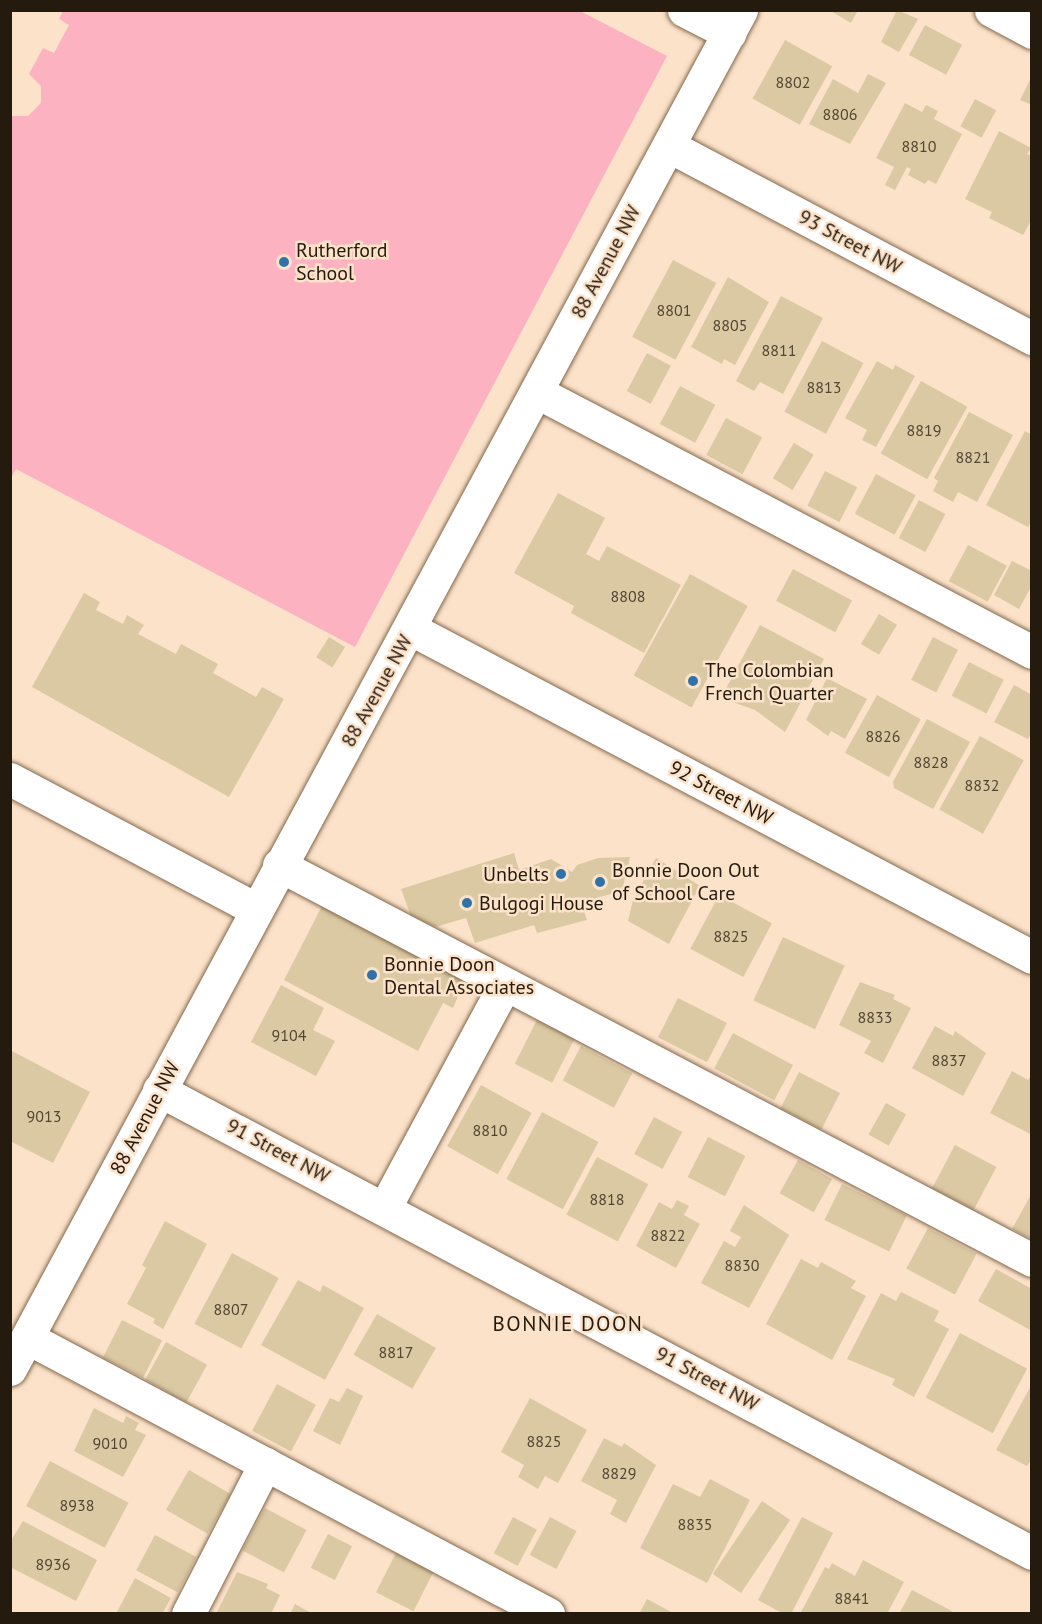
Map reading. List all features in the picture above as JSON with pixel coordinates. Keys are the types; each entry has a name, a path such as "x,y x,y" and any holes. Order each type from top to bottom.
{"street":[{"path":"684,10 735,22"},
{"path":"991,10 1032,32"},
{"name":"88 Avenue NW","path":"10,1370 279,865 411,629 735,22"},
{"name":"93 Street NW","path":"669,146 1032,338"},
{"path":"537,392 1032,652"},
{"name":"92 Street NW","path":"411,629 1032,957"},
{"path":"10,779 256,909"},
{"path":"279,865 1032,1260"},
{"path":"385,1207 505,984"},
{"name":"91 Street NW","path":"159,1090 385,1207 1032,1553"},
{"path":"28,1338 549,1614"},
{"path":"188,1614 265,1464"}],"shaded area":[{"name":"Rutherford School","path":"63,11 580,11 667,56 355,647 16,469 11,478 11,116 28,116 41,103 41,86 29,74 43,48 54,53 69,25 59,19"}],"building":[{"path":"829,10 858,10 851,23"},
{"path":"897,10 918,19 899,52 881,42"},
{"path":"925,25 962,45 946,75 909,55"},
{"path":"785,40 832,66 800,125 753,99"},
{"path":"868,74 886,83 850,144 809,124 833,79 858,93"},
{"path":"1032,76 1032,105 1020,100"},
{"path":"975,99 996,110 982,138 960,126"},
{"path":"905,103 922,112 926,105 938,111 934,119 962,134 936,184 928,180 925,184 908,175 911,169 907,167 895,190 885,185 894,167 876,158"},
{"path":"999,131 1031,148 1027,154 1032,156 1032,219 1023,235 989,218 992,212 965,199"},
{"path":"673,260 716,283 675,360 632,337"},
{"path":"728,277 769,302 735,365 724,359 722,364 691,347"},
{"path":"781,296 823,318 783,394 760,382 754,391 736,381"},
{"path":"822,341 863,363 826,434 784,412"},
{"path":"647,353 671,366 651,404 627,391"},
{"path":"877,361 893,370 895,365 915,376 876,447 862,440 867,430 845,418"},
{"path":"921,381 967,407 927,479 881,454"},
{"path":"680,386 715,405 695,443 660,424"},
{"path":"969,412 1013,435 977,502 958,492 953,502 933,491 938,481 934,478"},
{"path":"726,418 762,437 742,474 706,455"},
{"path":"1025,431 1032,435 1032,520 1028,527 986,505"},
{"path":"794,443 814,455 793,490 773,478"},
{"path":"825,471 857,487 839,522 807,506"},
{"path":"876,474 916,495 895,535 855,514"},
{"path":"558,493 605,518 586,554 599,561 607,546 681,585 644,653 571,613 574,606 514,573"},
{"path":"919,500 945,514 925,552 899,538"},
{"path":"968,545 1007,566 988,602 949,581"},
{"path":"1012,561 1032,571 1032,585 1019,609 994,595"},
{"path":"793,569 852,600 835,632 776,601"},
{"path":"690,574 748,606 691,707 634,675"},
{"path":"84,593 100,602 96,610 123,624 127,615 144,625 138,634 176,654 181,644 218,664 213,673 256,697 262,687 284,699 229,797 32,687"},
{"path":"879,614 897,625 879,655 861,644"},
{"path":"760,625 824,659 785,732 755,710 721,698"},
{"path":"329,637 345,647 332,667 316,657"},
{"path":"933,637 958,650 936,692 911,680"},
{"path":"969,662 1004,680 986,714 952,696"},
{"path":"827,678 867,699 845,739 831,731 828,736 806,720"},
{"path":"1014,685 1032,695 1032,732 1028,739 994,722"},
{"path":"877,695 921,719 889,777 845,753"},
{"path":"927,719 970,742 933,809 894,788 893,782"},
{"path":"980,736 1024,760 983,834 939,809"},
{"path":"514,853 519,870 551,859 572,872 577,865 598,858 630,857 622,891 581,902 587,920 537,933 534,925 475,943 466,918 435,927 411,916 401,889"},
{"path":"656,858 700,886 669,944 628,921 633,900"},
{"path":"719,895 772,923 743,977 690,949"},
{"name":"Bonnie Doon Dental Associates","path":"324,902 465,980 453,1008 443,1003 418,1051 284,980"},
{"path":"783,937 845,966 815,1029 753,1000"},
{"path":"860,982 895,995 893,999 911,1008 883,1063 864,1053 871,1041 839,1025"},
{"path":"281,985 324,1008 313,1030 335,1041 316,1076 251,1042"},
{"path":"678,998 727,1023 707,1062 658,1037"},
{"path":"537,1020 574,1039 552,1083 515,1064"},
{"path":"935,1026 953,1036 955,1031 986,1053 963,1096 912,1068"},
{"path":"733,1033 793,1065 774,1100 714,1068"},
{"path":"581,1046 632,1073 614,1108 563,1080"},
{"path":"10,1050 90,1092 53,1163 10,1141"},
{"path":"1012,1071 1028,1080 1032,1074 1032,1135 990,1113"},
{"path":"799,1072 840,1093 821,1129 780,1109"},
{"path":"481,1085 532,1113 498,1174 447,1146"},
{"path":"886,1103 906,1114 889,1146 869,1134"},
{"path":"542,1112 599,1142 563,1209 506,1179"},
{"path":"654,1117 682,1132 663,1169 634,1154"},
{"path":"708,1137 745,1156 725,1196 688,1177"},
{"path":"955,1145 996,1167 973,1210 932,1188"},
{"path":"597,1157 648,1184 618,1242 566,1214"},
{"path":"798,1160 832,1179 814,1212 780,1193"},
{"path":"842,1184 907,1216 889,1252 824,1220"},
{"path":"1032,1193 1032,1239 1012,1229"},
{"path":"677,1200 689,1206 684,1215 700,1224 676,1268 636,1246 659,1202 672,1209"},
{"path":"744,1205 789,1235 749,1308 701,1283 724,1241 735,1247 741,1237 730,1231"},
{"path":"165,1221 207,1244 163,1329 153,1323 155,1319 127,1304 146,1268 142,1265"},
{"path":"928,1228 977,1254 955,1294 906,1269"},
{"path":"232,1253 279,1278 241,1349 194,1324"},
{"path":"801,1259 818,1268 821,1262 856,1281 851,1288 866,1296 832,1360 766,1324"},
{"path":"996,1269 1032,1289 1032,1331 978,1301"},
{"path":"298,1280 320,1292 323,1285 364,1308 325,1380 261,1345"},
{"path":"901,1292 939,1311 934,1321 949,1329 914,1397 892,1385 895,1379 847,1359 881,1293 896,1301"},
{"path":"377,1314 436,1348 412,1389 354,1355"},
{"path":"122,1320 162,1340 143,1378 103,1357"},
{"path":"960,1333 1027,1369 993,1433 926,1397"},
{"path":"166,1342 207,1365 186,1402 145,1380"},
{"path":"277,1384 316,1405 291,1451 252,1431"},
{"path":"1032,1384 1032,1458 1027,1466 996,1450"},
{"path":"347,1388 363,1396 340,1445 313,1431 330,1398 339,1402"},
{"path":"530,1398 587,1430 558,1483 545,1476 538,1489 518,1477 524,1465 501,1452"},
{"path":"94,1408 123,1423 126,1416 139,1423 135,1430 146,1435 123,1477 74,1451"},
{"path":"604,1438 622,1447 624,1443 656,1465 626,1523 610,1514 617,1500 581,1481"},
{"path":"50,1461 129,1503 105,1548 26,1506"},
{"path":"189,1470 231,1494 208,1534 166,1510"},
{"path":"710,1479 750,1500 707,1583 640,1548 673,1484 700,1497"},
{"path":"762,1501 790,1520 741,1593 713,1574"},
{"path":"265,1508 306,1530 284,1572 242,1550"},
{"path":"513,1517 537,1530 518,1566 494,1553"},
{"path":"550,1517 576,1531 556,1569 530,1555"},
{"path":"802,1517 833,1533 791,1614 784,1614 758,1600"},
{"path":"23,1521 97,1560 76,1601 10,1567 10,1542"},
{"path":"328,1534 352,1546 335,1580 311,1568"},
{"path":"155,1535 196,1557 178,1592 136,1570"},
{"path":"396,1553 433,1572 413,1611 376,1592"},
{"path":"863,1560 904,1582 887,1614 800,1614 825,1567 829,1569 832,1563 855,1576"},
{"path":"237,1572 268,1584 266,1588 280,1595 271,1614 216,1614"},
{"path":"135,1578 171,1598 162,1614 117,1612"},
{"path":"912,1590 948,1609 956,1614 899,1614"},
{"path":"647,1599 675,1614 639,1614"},
{"path":"295,1604 313,1614 290,1614"}],"place":[{"name":"Rutherford School","path":"284,262"},
{"name":"The Colombian French Quarter","path":"693,681"},
{"name":"Unbelts","path":"561,874"},
{"name":"Bonnie Doon Out of School Care","path":"600,882"},
{"name":"Bulgogi House","path":"467,903"},
{"name":"Bonnie Doon Dental Associates","path":"372,975"}],"district":[{"name":"BONNIE DOON","path":"568,1324"}]}
